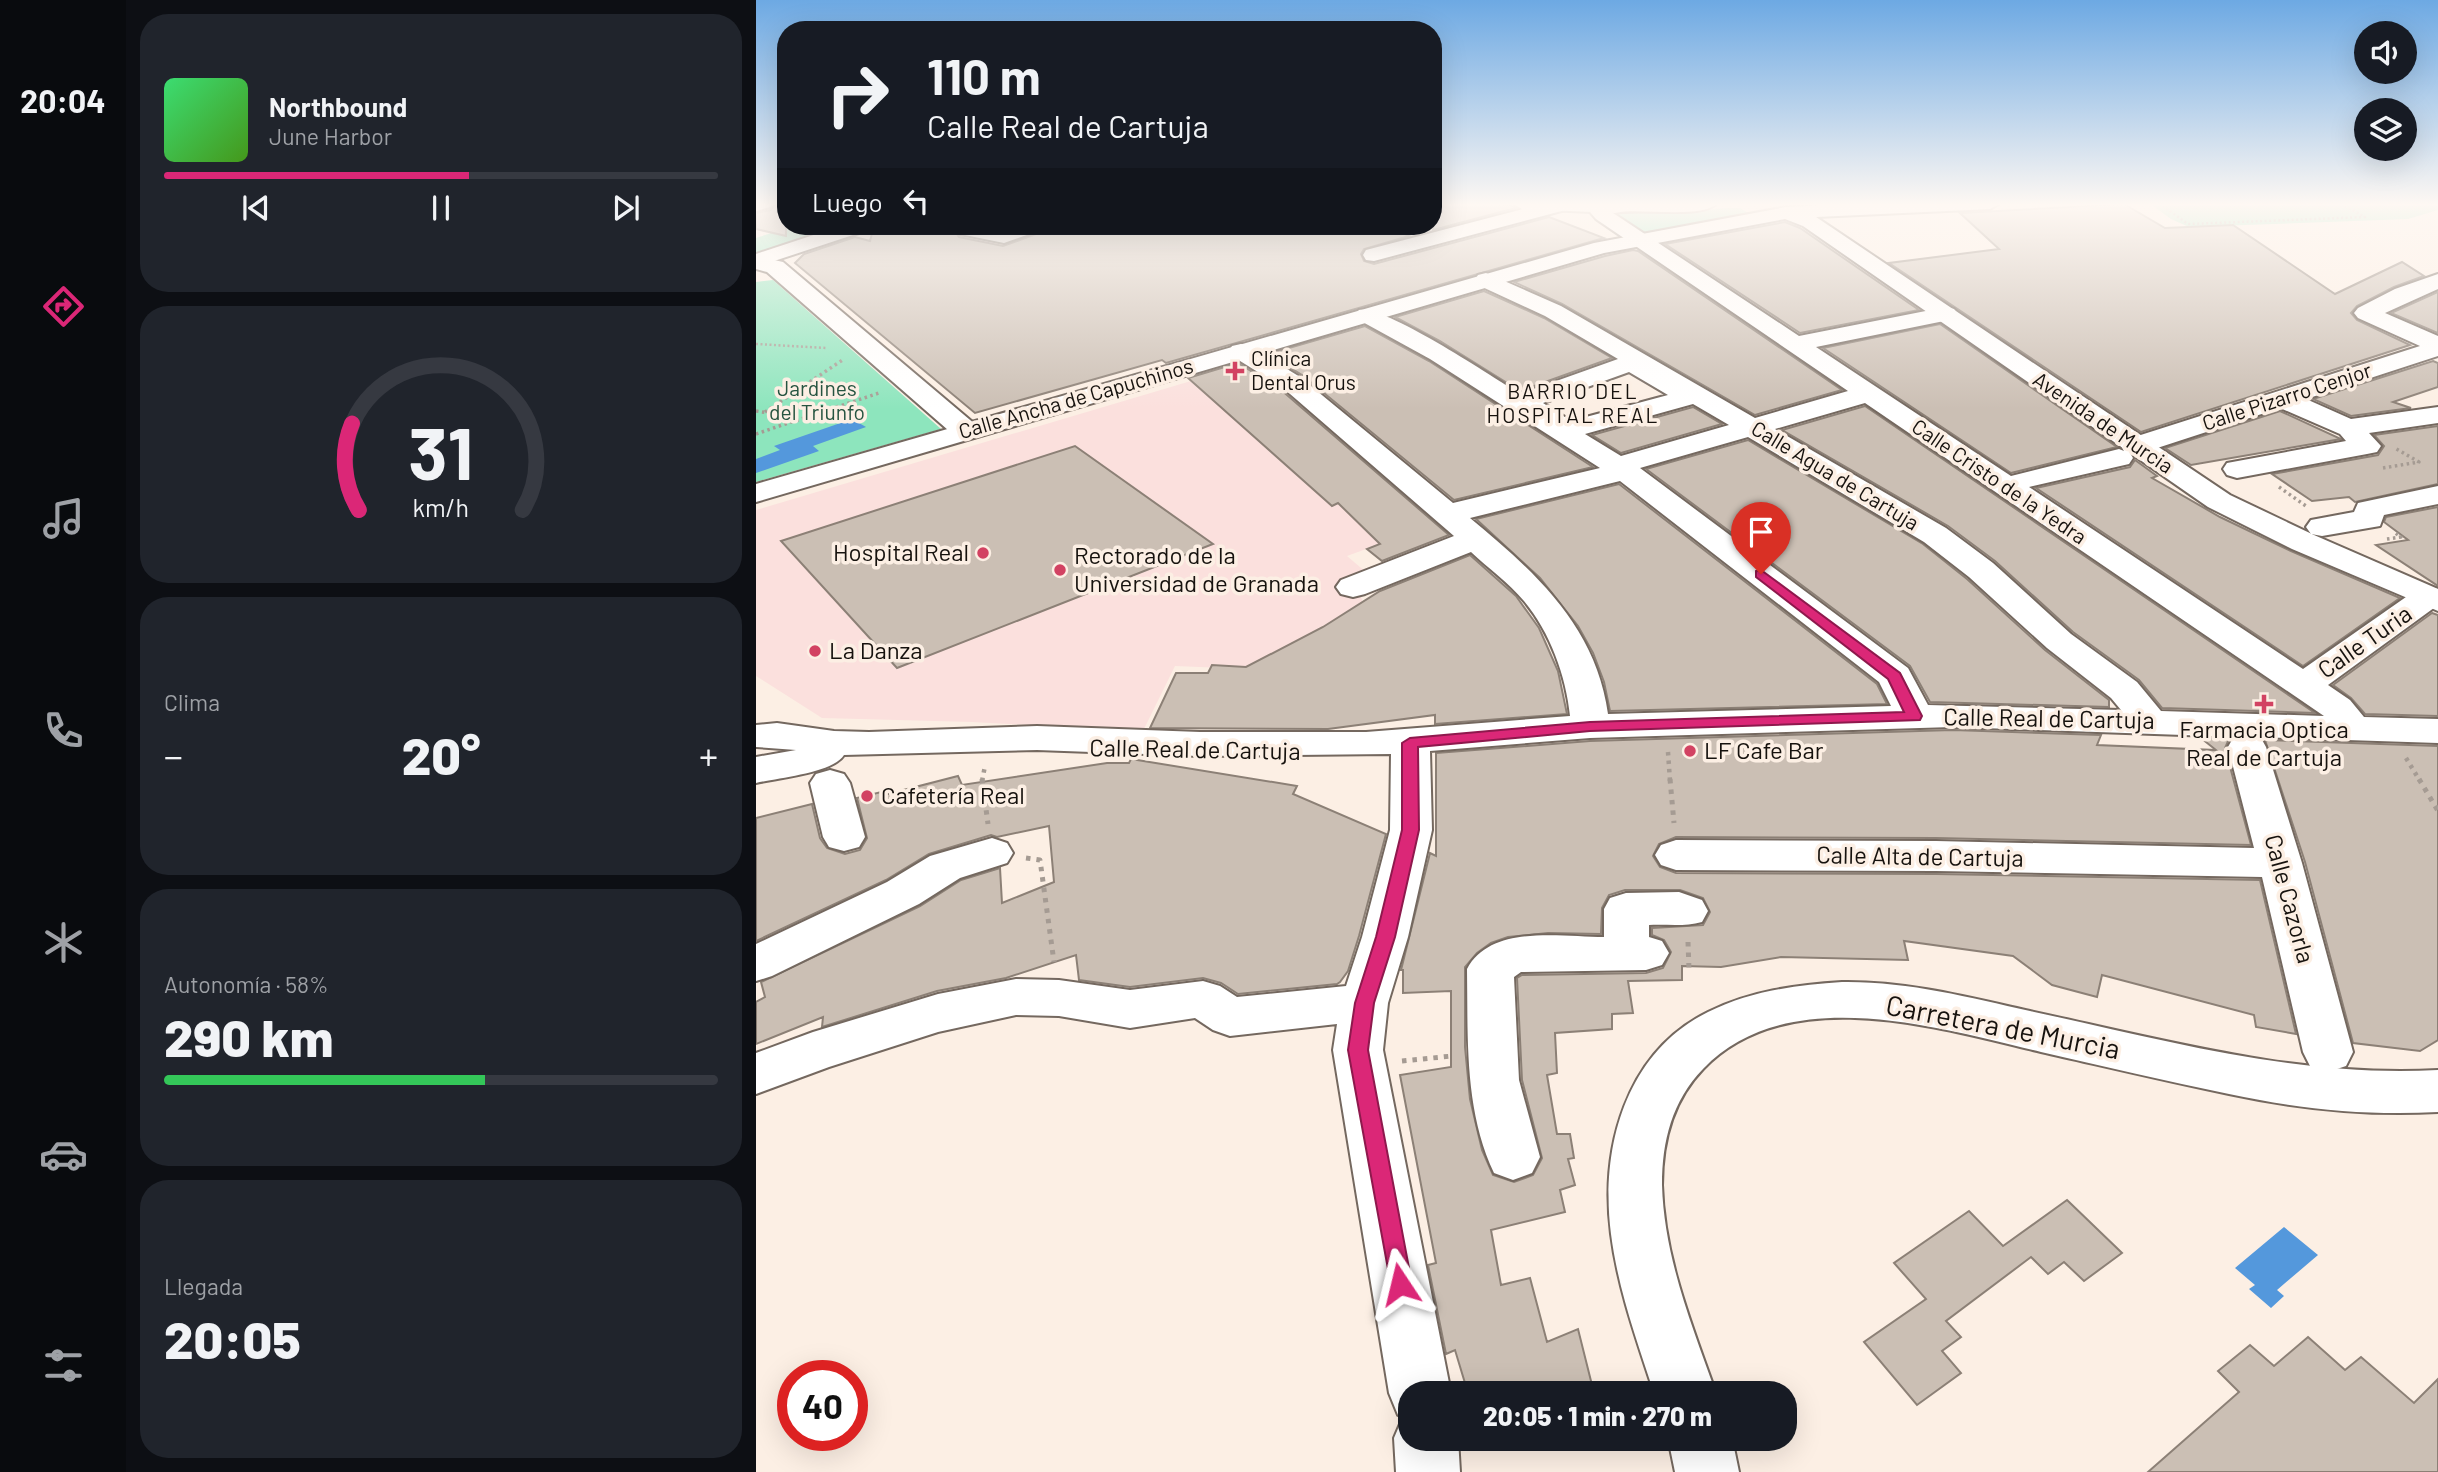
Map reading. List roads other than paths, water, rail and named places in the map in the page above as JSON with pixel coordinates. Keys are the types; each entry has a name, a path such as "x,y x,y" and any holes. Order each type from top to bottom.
{"street":[{"path":"780,272 966,431"},
{"name":"Calle Ancha de Capuchinos","path":"756,493 1515,272"},
{"name":"Calle Cristo de la Yedra","path":"1687,272 2301,683 2337,708 2353,728"},
{"name":"Avenida de Murcia","path":"1883,272 1946,314 2127,452 2255,520 2433,599"},
{"name":"Calle Agua de Cartuja","path":"1486,280 1553,310 1633,360 1754,427 1936,535 1981,570 2059,641 2124,690 2142,711 2145,721"},
{"path":"2438,281 2403,294 2366,313 2438,346"},
{"path":"1793,344 1946,314"},
{"path":"1367,315 1439,354 1620,468 1895,676 1914,716"},
{"name":"Calle Pizarro Cenjor","path":"2127,452 2438,346"},
{"path":"1241,351 1291,382 1476,539 1536,594 1564,638 1586,690 1590,726"},
{"path":"1515,402 1633,360"},
{"path":"1631,363 1692,397 1567,430 1522,402 1631,363"},
{"path":"1447,514 1620,468 1868,394"},
{"path":"2236,469 2367,446 2348,428 2281,398"},
{"path":"2348,428 2438,415"},
{"path":"2404,421 2438,439"},
{"name":"Avenida de Murcia","path":"2023,481 2127,452"},
{"path":"2322,527 2369,519 2369,509 2438,495"},
{"path":"2399,523 2409,521 2438,524"},
{"path":"1353,587 1476,539"},
{"path":"1360,553 1385,575"},
{"name":"Calle Turia","path":"2301,683 2311,680 2433,599"},
{"name":"Calle Real de Cartuja","path":"983,749 1366,752 1410,743 1590,726 1914,716 2438,731"},
{"path":"757,745 776,735 834,743 983,749"},
{"path":"1410,743 1411,830 1385,937 1364,1003 1358,1050 1418,1381"},
{"path":"757,745 829,767 983,749"},
{"name":"Calle Cazorla","path":"2247,747 2280,863 2328,1052"},
{"path":"829,767 844,836"},
{"path":"756,964 903,893 946,867 992,853"},
{"name":"Calle Alta de Cartuja","path":"1676,855 1936,856 2280,863"},
{"path":"1513,1157 1494,1080 1490,969 1511,955 1637,953 1626,909 1679,908 1686,911"},
{"path":"756,1074 813,1052 938,1013 1016,997 1059,998 1130,1009 1203,999 1230,1017 1364,1003"},
{"name":"Carretera de Murcia","path":"1681,1381 1649,1286 1638,1229 1635,1182 1638,1143 1649,1105 1666,1074 1687,1051 1714,1030 1744,1015 1787,1005 1841,1000 1885,1001 1937,1009 2275,1084 2341,1093 2405,1094 2438,1091"},
{"path":"1426,1451 1427,1472"},
{"path":"1703,1451 1707,1472"}],"water":[{"path":"852,419 866,427 813,446 819,451 756,473 756,459 780,450 774,446"},
{"path":"2284,1227 2318,1255 2277,1290 2284,1296 2271,1308 2249,1289 2255,1285 2235,1268"}],"place":[{"name":"Clínica Dental Orus","path":"1235,371"},
{"name":"Hospital Real","path":"983,553"},
{"name":"Rectorado de la Universidad de Granada","path":"1060,570"},
{"name":"La Danza","path":"815,651"},
{"name":"Farmacia Optica Real de Cartuja","path":"2264,704"},
{"name":"LF Cafe Bar","path":"1690,751"},
{"name":"Cafetería Real","path":"867,796"}],"district":[{"name":"BARRIO DEL HOSPITAL REAL","path":"1573,404"}],"park label":[{"name":"Jardines del Triunfo","path":"817,401"}]}
